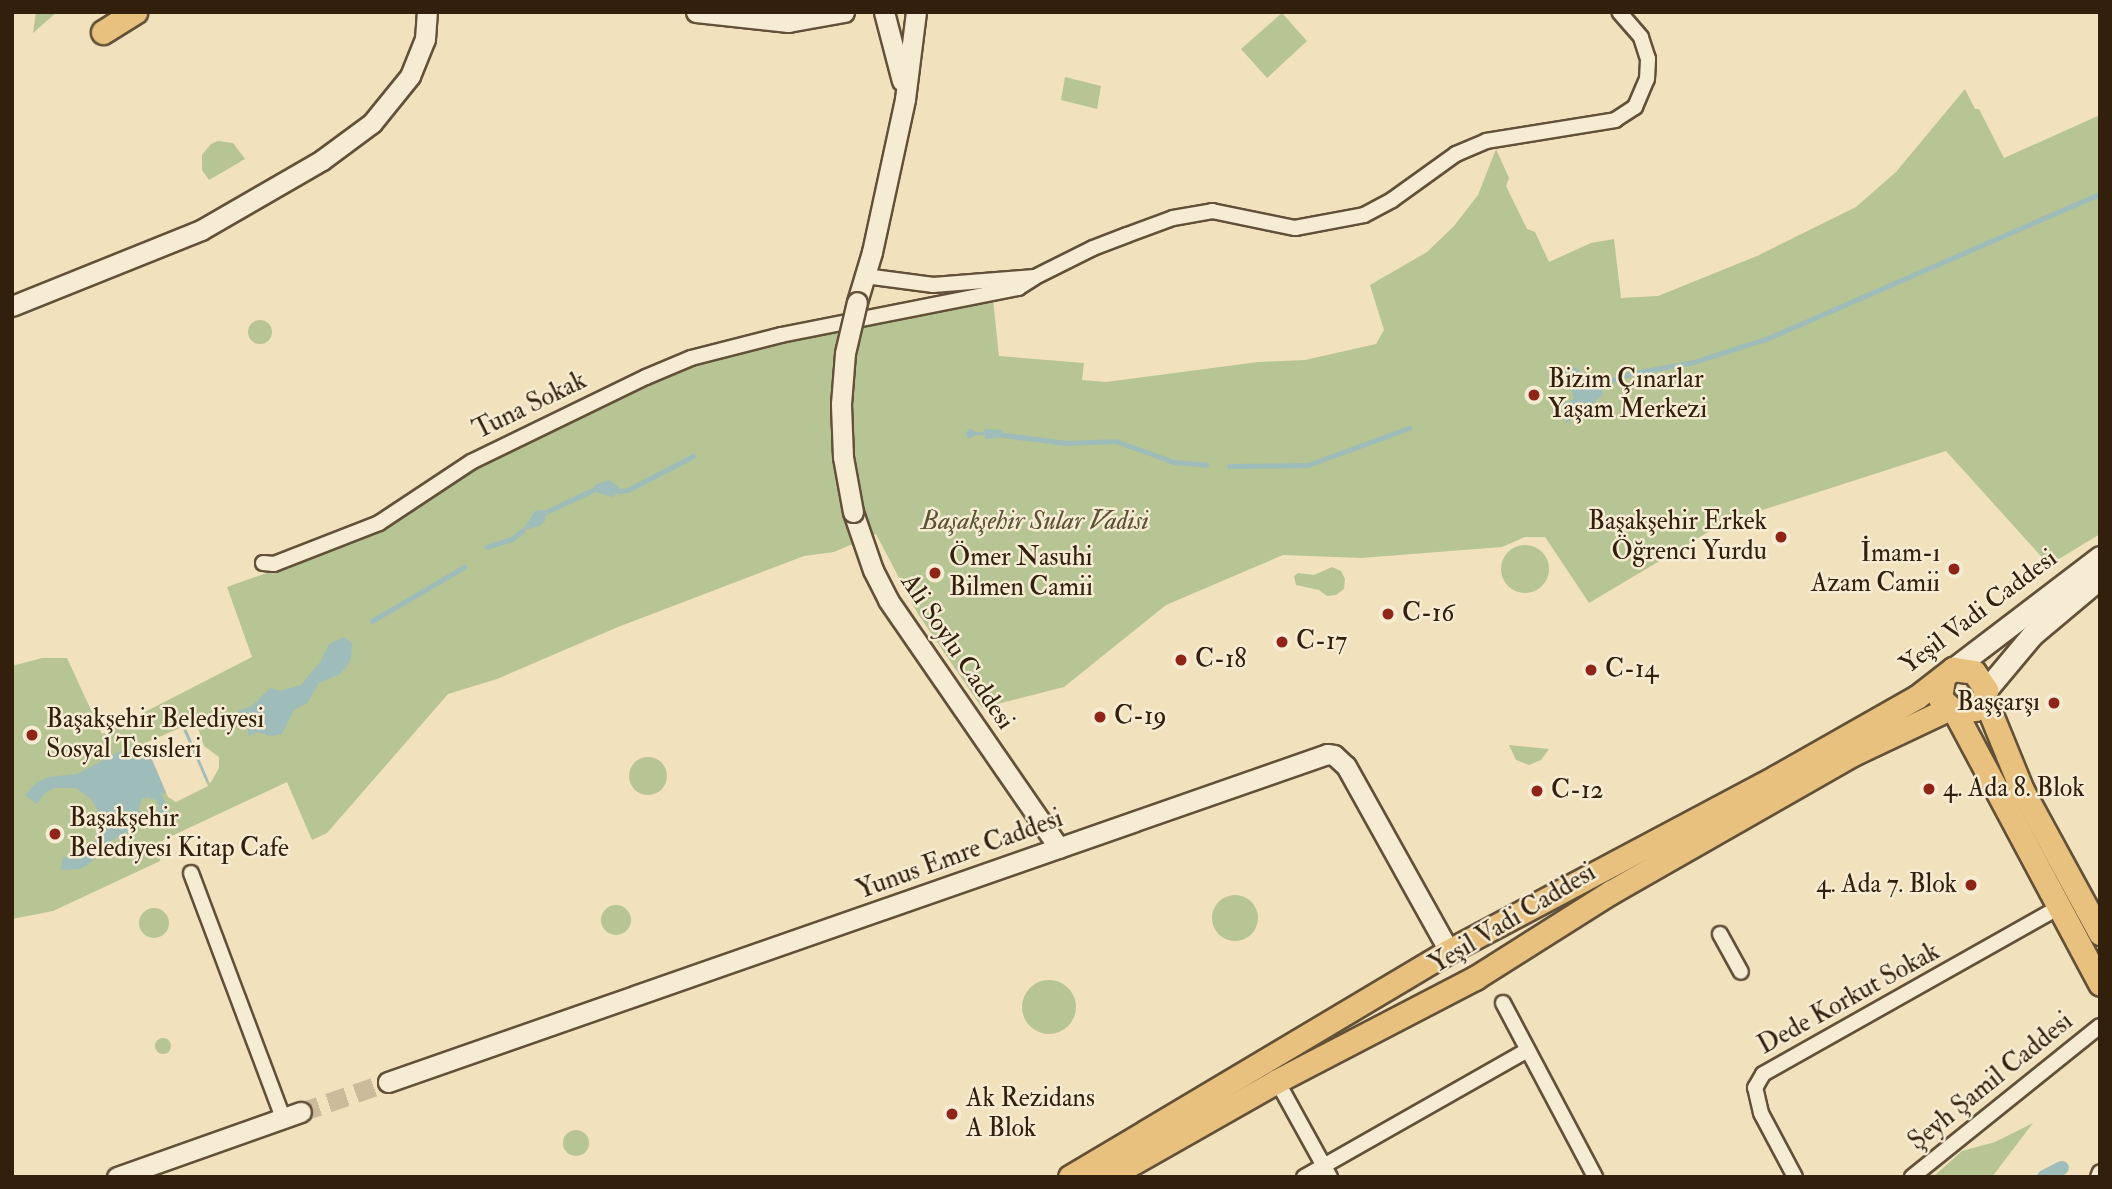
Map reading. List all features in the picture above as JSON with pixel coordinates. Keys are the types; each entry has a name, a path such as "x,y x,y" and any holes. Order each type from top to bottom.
{"main road":[{"path":"103,32 135,12"},
{"name":"Yeşil Vadi Caddesi","path":"1070,1177 1449,951 1766,782 1917,697 2100,557"},
{"name":"Yeşil Vadi Caddesi","path":"1985,694 2032,635 2100,578"},
{"path":"2100,933 2022,790 1974,672 1948,674 1939,691 2100,984"},
{"path":"1951,710 1975,709 1985,694"},
{"name":"Yeşil Vadi Caddesi","path":"1108,1176 1277,1081 1469,981 1611,892 1853,754 1951,710"},
{"path":"1466,948 1475,955 1479,966 1469,981 1452,984 1443,977 1440,967 1449,951 1466,948"}],"street":[{"path":"12,306 201,230 322,160 372,123 410,76 425,39 427,12"},
{"path":"696,12 768,22 788,22 844,12"},
{"path":"768,22 792,12"},
{"name":"Ali Soylu Caddesi","path":"884,12 896,50 905,99"},
{"name":"Ali Soylu Caddesi","path":"916,12 905,99 845,353 841,404 843,457 853,512 873,570 888,600 1059,848"},
{"name":"Tuna Sokak","path":"262,564 274,564 296,557 379,523 471,461 691,358 833,323 1018,288 1093,248 1173,218 1212,211 1294,228 1364,215 1392,200 1456,153 1486,141 1615,120 1635,107 1647,79 1648,59 1641,37 1619,12"},
{"path":"865,276 933,285 1035,277"},
{"name":"Yunus Emre Caddesi","path":"388,1082 1310,758 1334,755 1346,766 1449,951"},
{"path":"117,1177 292,1115 191,873"},
{"name":"Dede Korkut Sokak","path":"1796,1177 1761,1113 1755,1088 1762,1074 2058,908"},
{"path":"1720,934 1741,972"},
{"path":"1503,1003 1595,1177"},
{"name":"Şeyh Şamil Caddesi","path":"1912,1177 2100,1026"},
{"path":"1304,1177 1327,1171 1528,1050"},
{"path":"1277,1081 1327,1171"},
{"path":"2098,1177 2100,1172"}],"green space":[{"path":"36,12 57,12 33,33"},
{"path":"1282,13 1307,41 1267,78 1241,49"},
{"path":"1065,77 1101,86 1097,109 1061,100"},
{"name":"Başakşehir Sular Vadisi","path":"1965,89 1975,109 1979,109 2004,158 2100,115 2100,534 2049,565 1946,451 1725,522 1589,603 1545,537 1525,537 1502,547 1361,558 1283,555 1166,605 1064,687 982,708 918,614 876,534 834,552 804,556 618,627 497,679 448,694 327,833 312,840 287,782 163,840 160,861 53,911 12,919 12,666 42,658 67,658 102,734 252,657 227,587 363,539 390,526 476,468 656,379 739,350 993,300 999,356 1084,363 1082,380 1106,382 1258,362 1305,360 1376,344 1384,330 1370,285 1427,252 1454,226 1478,195 1496,149 1509,178 1506,186 1527,229 1535,232 1549,262 1591,243 1614,239 1621,298 1658,296 1757,256 1856,207 1896,172"},
{"path":"218,141 233,143 245,159 209,180 202,170 202,155 211,144"},
{"path":"260,320 269,323 272,332 269,341 260,344 251,341 248,332 251,323"},
{"path":"1525,545 1542,552 1549,569 1542,586 1525,593 1508,586 1501,569 1508,552"},
{"path":"1332,567 1341,571 1345,579 1344,589 1336,595 1327,596 1319,590 1296,585 1294,576 1298,573 1314,575"},
{"path":"1509,745 1549,749 1541,760 1529,765 1516,760"},
{"path":"648,757 661,763 667,776 661,789 648,795 635,789 629,776 635,763"},
{"path":"1235,895 1251,902 1258,918 1251,934 1235,941 1219,934 1212,918 1219,902"},
{"path":"616,905 622,906 630,914 630,926 622,934 616,935 610,934 602,926 601,920 602,914 610,906"},
{"path":"154,908 160,909 168,917 168,929 160,937 154,938 148,937 140,929 139,923 140,917 148,909"},
{"path":"1049,980 1068,988 1076,1007 1068,1026 1049,1034 1030,1026 1022,1007 1030,988"},
{"path":"163,1038 169,1040 169,1052 163,1054 157,1052 155,1046 157,1040"},
{"path":"2033,1123 1992,1177 1933,1177 1962,1151 1995,1142"},
{"path":"576,1130 585,1134 589,1143 585,1152 576,1156 567,1152 563,1143 567,1134"}],"water":[{"path":"1552,367 1574,367 1589,377 1597,377 1603,394 1580,416 1566,423 1561,404 1574,399 1568,378 1556,381"},
{"path":"970,428 976,432 984,432 985,429 1002,430 1003,437 985,439 985,435 976,435 969,439 965,434"},
{"path":"609,480 618,486 619,491 613,497 591,491 595,485"},
{"path":"535,511 546,512 545,521 539,526 522,531"},
{"path":"344,637 352,643 351,659 347,666 340,674 319,683 307,703 294,710 282,734 271,736 257,732 248,736 248,722 237,711 252,706 270,688 280,691 301,685 320,662 329,644"},
{"path":"185,730 196,731 210,779 204,784 161,794 169,810 156,817 159,806 156,800 147,797 142,799 138,810 151,819 112,840 89,864 80,869 61,870 63,857 72,858 89,851 96,841 101,827 99,813 92,800 76,788 54,788 45,793 37,804 25,795 36,783 48,777 77,774 136,743 144,759 150,755 148,746"}],"pier":[{"path":"185,726 198,728 204,746 219,757 219,768 210,784"},
{"path":"182,727 208,786 176,802 168,797 145,743"}],"waterway":[{"path":"1601,385 1628,374 1694,362 1766,339 2100,194"},
{"path":"1229,466 1308,465 1409,428"},
{"path":"1003,435 1066,443 1116,441 1174,462 1206,465"},
{"path":"619,491 628,490 693,456"},
{"path":"546,512 591,491"},
{"path":"487,547 512,539 522,531"},
{"path":"372,621 464,567"},
{"path":"2044,1177 2062,1168"}],"tunnel":[{"path":"301,1112 388,1082"}],"place":[{"name":"Bizim Çınarlar Yaşam Merkezi","path":"1534,395"},
{"name":"Başakşehir Erkek Öğrenci Yurdu","path":"1781,537"},
{"name":"İmam-ı Azam Camii","path":"1954,569"},
{"name":"Ömer Nasuhi Bilmen Camii","path":"935,573"},
{"name":"C-16","path":"1388,614"},
{"name":"C-17","path":"1282,642"},
{"name":"C-18","path":"1181,660"},
{"name":"C-14","path":"1591,670"},
{"name":"Başçarşı","path":"2054,703"},
{"name":"C-19","path":"1100,717"},
{"name":"Başakşehir Belediyesi Sosyal Tesisleri","path":"32,735"},
{"name":"4. Ada 8. Blok","path":"1929,789"},
{"name":"C-12","path":"1537,791"},
{"name":"Başakşehir Belediyesi Kitap Cafe","path":"55,834"},
{"name":"4. Ada 7. Blok","path":"1971,885"},
{"name":"Ak Rezidans A Blok","path":"952,1114"}]}
